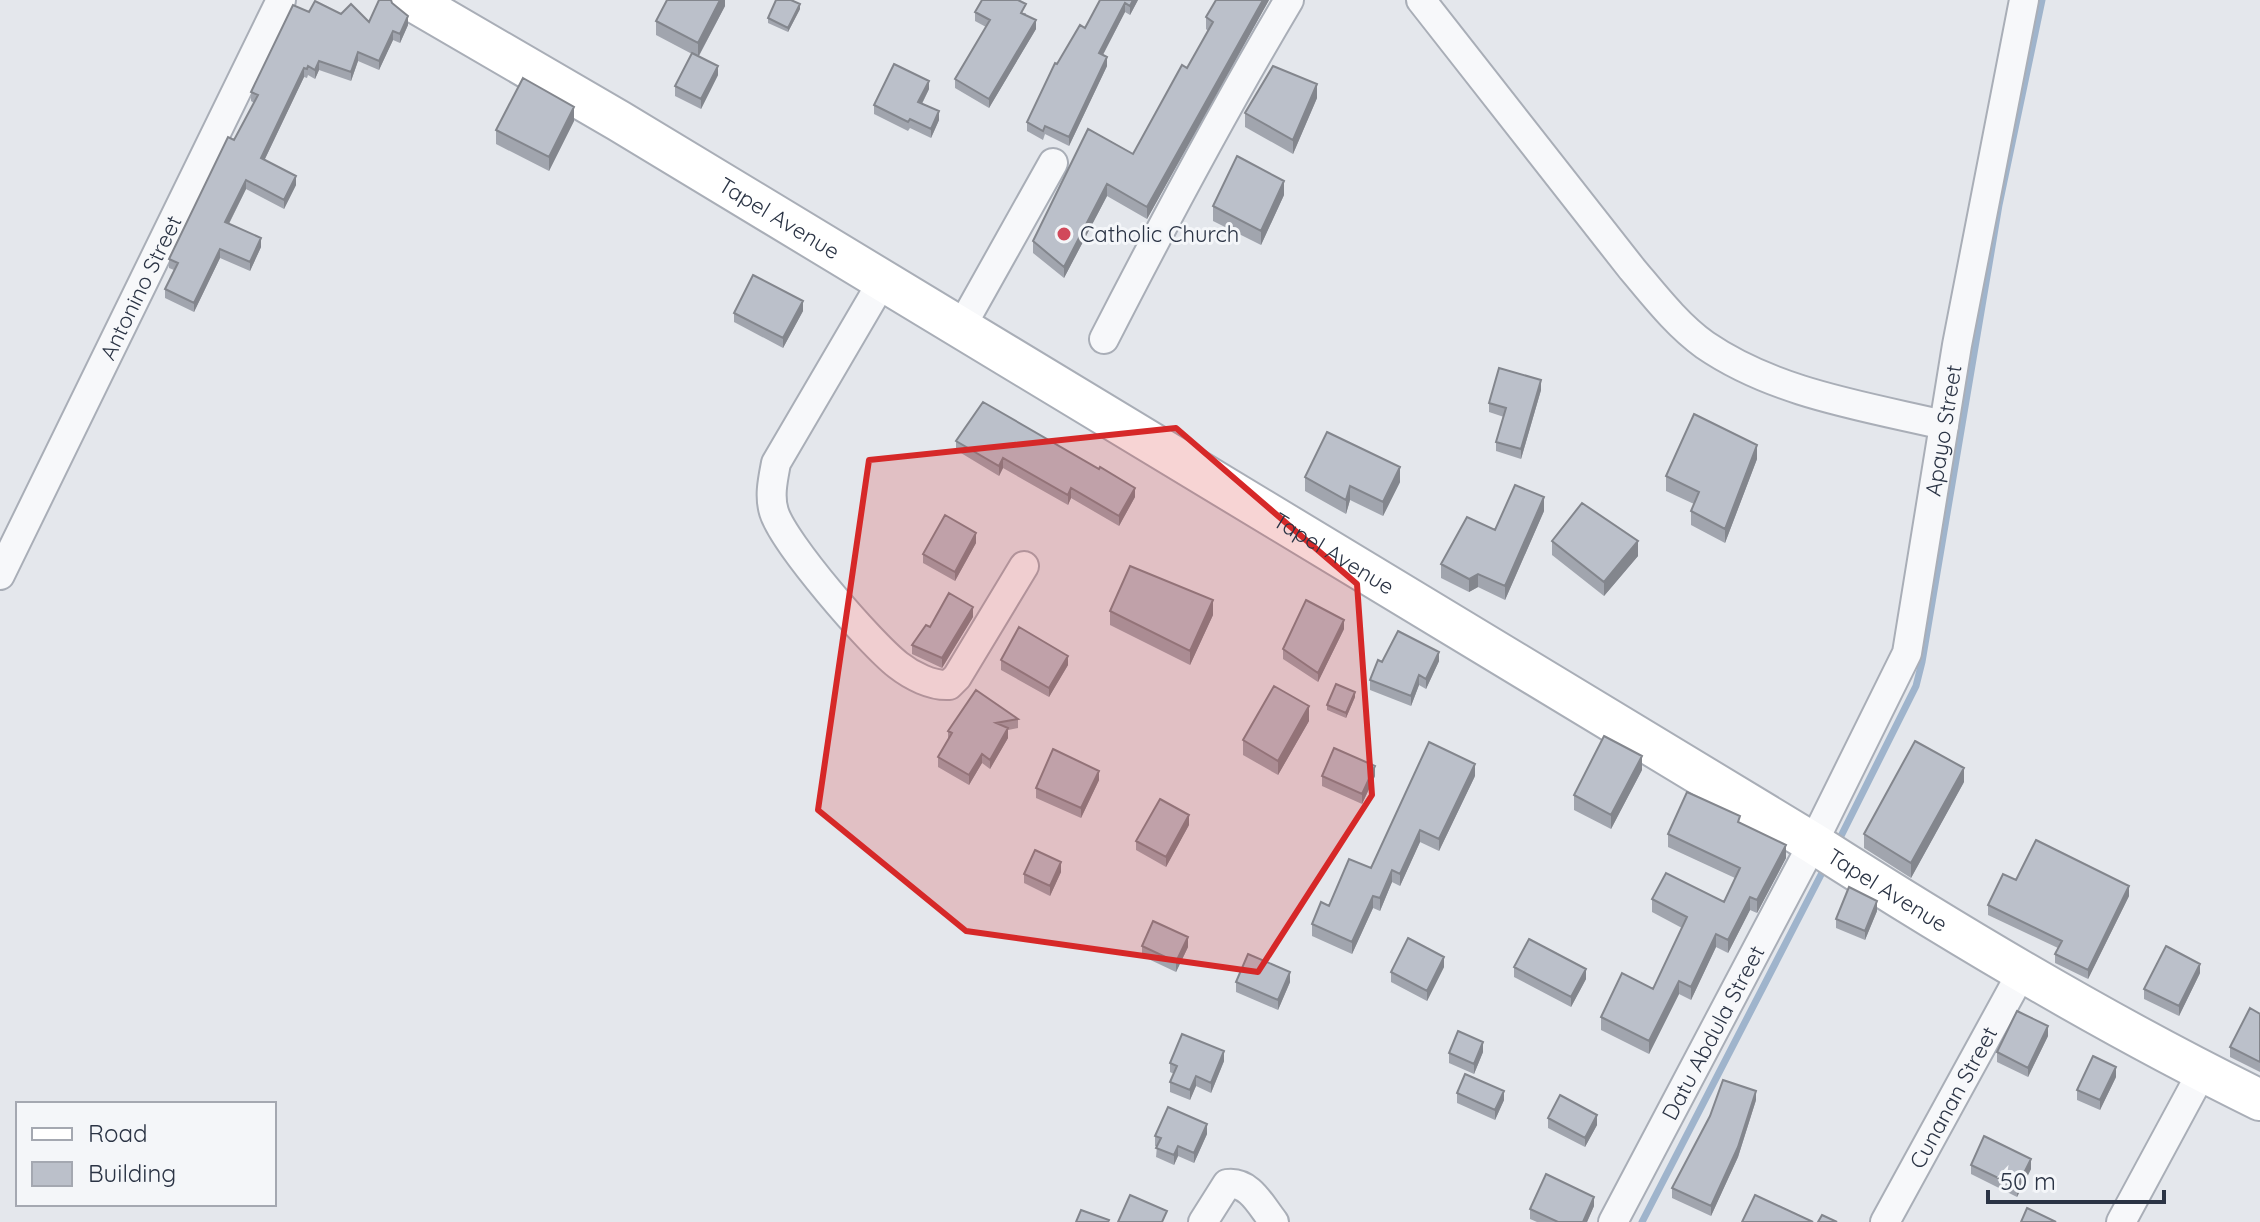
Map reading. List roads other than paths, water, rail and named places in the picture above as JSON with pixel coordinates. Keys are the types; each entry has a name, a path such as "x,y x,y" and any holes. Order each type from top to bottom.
{"street":[{"name":"Antonino Street","path":"0,575 281,0"},
{"name":"Tapel Avenue","path":"411,0 619,121 2022,972 2202,1072 2260,1100"},
{"path":"1104,339 1174,202 1289,0"},
{"path":"1421,0 1632,269 1703,343 1765,379 1944,425"},
{"name":"Apayo Street","path":"1813,843 1907,653 1957,345 2024,0"},
{"path":"960,329 1053,163"},
{"path":"882,282 776,463 771,487 773,511 784,534 876,647 901,668 939,686 949,685 957,677 1024,566"},
{"name":"Datu Abdula Street","path":"1613,1222 1813,843"},
{"name":"Cunanan Street","path":"1885,1222 2022,972"},
{"path":"2121,1222 2202,1072"},
{"path":"1203,1222 1227,1184 1237,1183 1248,1188 1274,1222"}],"waterway":[{"path":"1837,844 1916,686 1922,662 1999,205 2042,0"},
{"path":"1642,1222 1826,865"}],"place":[{"name":"Catholic Church","path":"1064,234"}]}
